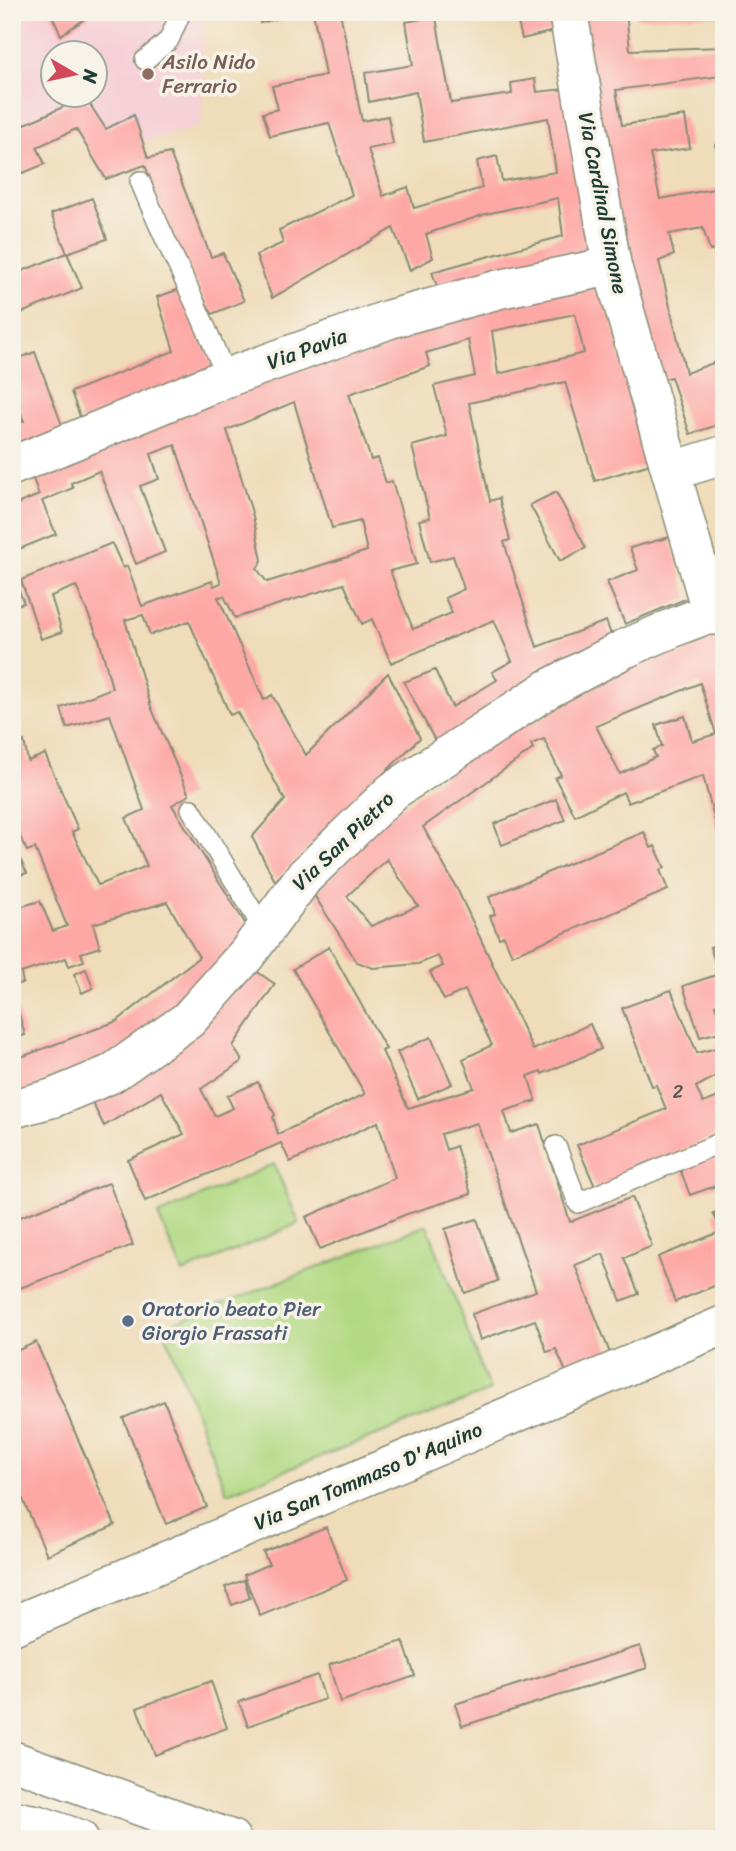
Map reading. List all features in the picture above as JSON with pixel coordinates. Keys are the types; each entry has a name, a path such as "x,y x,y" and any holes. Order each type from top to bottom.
{"street":[{"name":"Via Cardinal Simone","path":"568,12 612,266 672,471 718,615"},
{"name":"Via Pavia","path":"12,466 226,378 412,312 500,289 612,266"},
{"path":"672,471 724,454"},
{"name":"Via San Pietro","path":"12,1109 111,1074 150,1049 202,1008 304,877 393,792 548,689 624,649 694,619 718,615"},
{"name":"Via San Tommaso D'Aquino","path":"12,1626 724,1325"},
{"path":"12,1760 231,1839"},
{"path":"12,1820 39,1825 79,1839"}],"lane":[{"path":"145,60 169,40 181,12"},
{"path":"140,181 166,247 205,320 226,378"},
{"path":"191,810 264,930"},
{"path":"556,1146 578,1203 724,1141"}],"shaded area":[{"name":"Asilo Nido Ferrario","path":"12,12 204,12 201,126 143,141 134,116 106,129 92,108 108,108 108,38 38,38 38,108 61,108 12,130"}],"green space":[{"path":"274,1164 299,1223 183,1273 158,1215"},
{"path":"427,1225 490,1391 227,1493 163,1327"}],"building":[{"path":"50,12 95,12 61,35"},
{"path":"258,12 303,12 303,13 260,23"},
{"path":"313,12 340,12 362,121 388,116 393,144 368,149 383,196 408,187 414,208 482,188 477,161 497,156 502,181 556,172 548,118 424,142 416,92 369,102 365,73 413,65 406,22 422,19 421,12 435,12 451,103 512,94 511,83 535,79 537,92 574,88 593,261 442,300 432,272 563,236 558,198 486,214 426,234 433,258 410,270 393,228 272,298 256,255 283,243 279,230 352,195 329,123 270,136 263,113 278,109 272,86 325,75"},
{"path":"554,12 558,30 522,39 516,14"},
{"path":"574,12 626,12 630,50 724,47 724,85 720,76 616,90 622,125 685,116 690,148 650,154 660,199 724,187 724,248 710,251 703,228 669,234 674,255 659,261 686,373 724,359 724,423 690,434 671,377 653,382"},
{"path":"634,12 724,12 724,15 636,18"},
{"path":"61,108 92,108 106,129 134,115 148,158 170,153 211,257 223,253 244,301 212,314 174,243 145,165 106,179 76,129 37,147 45,164 23,173 12,154 12,130"},
{"path":"724,141 724,169 723,170 715,145"},
{"path":"92,198 107,239 67,253 51,214"},
{"path":"67,253 82,288 12,317 12,275"},
{"path":"601,281 650,464 595,481 565,382 469,403 490,501 499,498 510,540 504,542 537,647 606,621 616,648 441,752 404,682 435,670 452,707 497,680 492,672 512,661 494,620 391,663 372,619 362,624 344,584 235,618 224,596 218,597 264,700 272,695 306,755 388,673 420,738 275,881 252,837 285,800 237,712 230,715 189,621 150,635 143,615 125,620 151,707 189,795 172,805 253,936 153,1038 12,1096 12,1048 16,1059 117,1021 199,957 167,902 93,924 100,947 81,953 84,961 69,966 66,958 21,973 23,983 12,985 12,909 40,901 53,931 67,926 35,848 27,851 12,821 12,732 17,743 24,741 28,761 45,754 78,829 72,832 98,885 147,866 126,818 144,810 110,715 67,728 61,708 112,688 99,639 76,586 51,596 62,632 41,639 21,580 112,543 123,568 127,566 142,606 212,581 214,586 221,583 175,445 151,454 159,479 140,486 165,552 136,564 99,471 71,483 73,488 42,501 56,534 12,552 12,506 39,495 31,473 417,324","holes":["575,314 584,353 498,374 492,331","468,340 475,376 434,386 447,436 412,446 430,518 419,520 430,562 453,556 464,589 445,598 452,613 413,629 390,571 417,564 392,481 386,483 378,458 371,460 349,394 430,366 426,353","294,402 332,528 360,521 367,551 267,582 257,569 262,560 253,516 227,430"]},
{"path":"183,288 215,371 82,422 71,392 174,351 157,297"},
{"path":"35,352 66,436 12,456 12,426 24,421 12,393 12,361"},
{"path":"556,492 586,548 560,561 530,505"},
{"path":"670,537 688,598 625,624 607,582 638,570 630,548"},
{"path":"12,574 24,603 12,606"},
{"path":"724,631 724,855 703,776 628,803 623,792 575,816 555,778 561,775 544,739 531,744 533,749 423,827 458,891 533,1050 590,1024 601,1049 542,1074 541,1071 528,1076 536,1101 504,1111 511,1133 539,1124 570,1222 632,1197 652,1246 624,1258 639,1294 621,1301 603,1254 575,1265 610,1353 566,1372 556,1349 547,1352 535,1320 480,1340 472,1314 536,1291 477,1123 441,1134 446,1150 456,1146 471,1194 407,1214 320,1249 306,1217 395,1178 378,1122 290,1162 281,1143 145,1201 128,1160 184,1134 161,1092 104,1126 92,1102 250,967 275,984 233,1046 242,1061 201,1089 215,1116 233,1108 227,1096 258,1082 275,1115 273,1117 278,1134 365,1094 293,969 329,947 386,1049 382,1051 408,1108 474,1088 463,1059 492,1045 465,990 444,1000 430,972 443,966 438,956 418,964 373,968 357,962 314,895 387,818 520,719 704,633","holes":["700,683 716,734 692,741 685,716 656,725 662,746 653,750 656,757 620,774 596,726","387,859 418,906 371,926 347,896"]},
{"path":"556,799 565,820 502,845 494,824"},
{"path":"644,832 651,848 655,846 665,868 660,870 668,890 512,955 504,936 499,938 490,916 495,914 489,897"},
{"path":"12,843 27,873 12,878"},
{"path":"724,943 724,1002 715,1005 724,1031 700,1037 683,986 719,974 710,947"},
{"path":"86,969 93,988 82,993 74,974"},
{"path":"671,990 697,1053 724,1046 724,1072 696,1087 703,1103 724,1095 724,1132 596,1189 577,1145 666,1109 656,1085 652,1086 622,1008"},
{"path":"18,1010 25,1035 12,1039 12,1011"},
{"path":"431,1037 452,1084 418,1099 397,1052"},
{"path":"724,1151 724,1183 690,1195 680,1169"},
{"path":"109,1183 133,1245 12,1291 12,1220"},
{"path":"724,1209 724,1282 675,1302 658,1257 722,1231 713,1213"},
{"path":"477,1219 498,1281 465,1293 445,1229"},
{"path":"36,1342 115,1525 47,1555 12,1474 12,1353"},
{"path":"164,1401 207,1507 166,1524 123,1418"},
{"path":"326,1527 347,1580 260,1616 244,1575 269,1564 263,1552"},
{"path":"244,1580 250,1598 232,1605 225,1587"},
{"path":"403,1641 415,1676 340,1702 329,1665"},
{"path":"640,1646 647,1668 462,1726 455,1704"},
{"path":"317,1675 325,1699 248,1726 239,1702"},
{"path":"211,1681 227,1728 155,1755 137,1708"}],"place":[{"name":"Asilo Nido Ferrario","path":"148,74"},
{"name":"Oratorio beato Pier Giorgio Frassati","path":"128,1321"}]}
